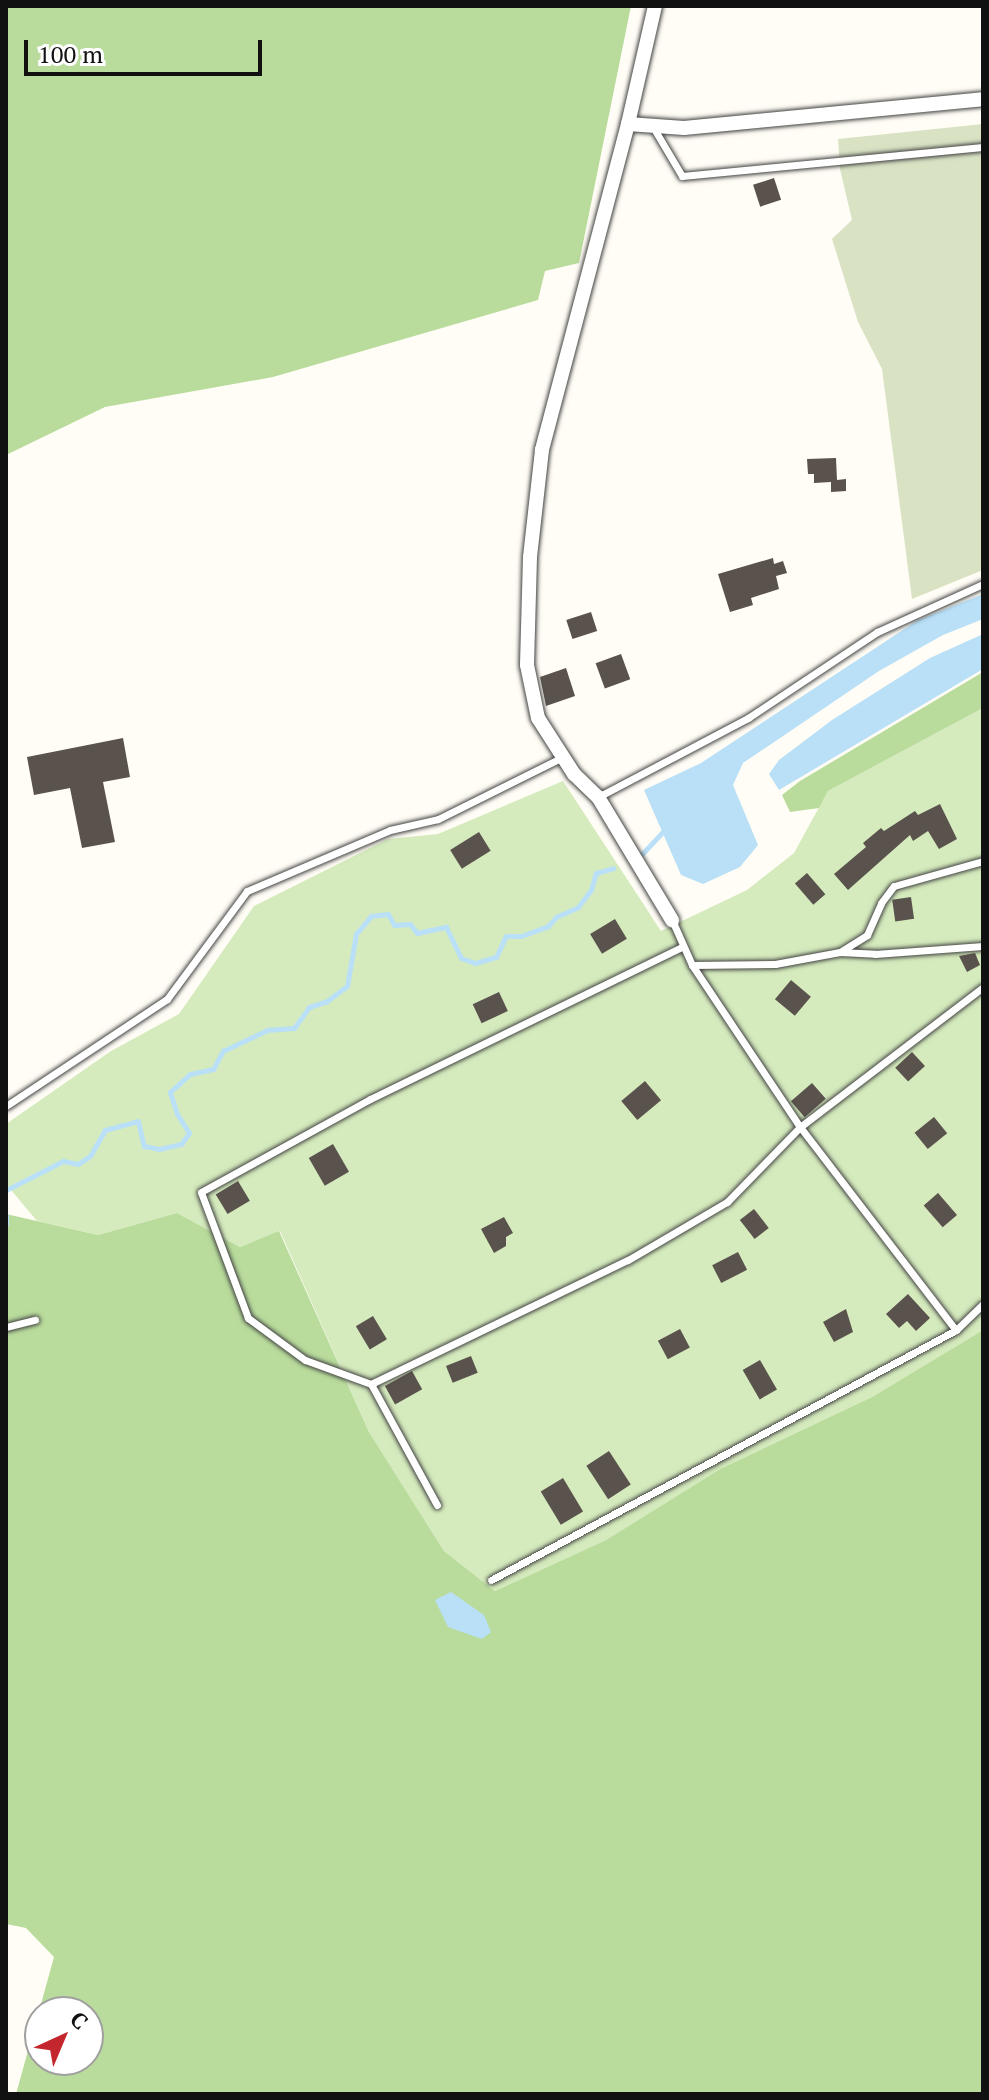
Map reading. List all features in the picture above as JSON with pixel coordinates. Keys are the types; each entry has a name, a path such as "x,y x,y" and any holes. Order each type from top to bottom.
{"street":[{"path":"655,6 628,124 542,450 530,557 527,665 538,718 574,774 598,797 672,920"},
{"path":"628,124 684,128 983,99"}],"lane":[{"path":"652,125 682,176 983,147"},
{"path":"598,797 748,718 877,632 983,584"},
{"path":"6,1106 167,999 247,891 390,830 438,819 563,757"},
{"path":"840,952 867,935 881,903 894,886 983,861"},
{"path":"672,920 692,965 800,1127 956,1330"},
{"path":"692,965 775,964 840,952 875,954 983,946"},
{"path":"437,1505 371,1384 305,1360 248,1318 201,1192 370,1099 682,947"},
{"path":"371,1384 628,1260 727,1202 800,1127 983,987"},
{"path":"491,1580 956,1330 983,1304"},
{"path":"6,1327 35,1320"}],"green space":[{"path":"6,6 631,6 579,263 545,271 538,300 273,377 105,407 6,455"},
{"path":"983,124 983,570 912,599 882,369 858,322 832,239 852,220 840,169 838,139"},
{"path":"983,672 983,708 828,791 819,808 790,812 782,795 800,781"},
{"path":"983,708 983,1330 872,1397 720,1469 606,1540 495,1591 444,1551 369,1432 280,1231 240,1247 177,1213 98,1235 37,1221 6,1184 6,1124 111,1051 179,1014 254,906 388,839 438,834 563,781 661,931 747,890 794,853 828,791"},
{"path":"177,1213 240,1247 279,1231 369,1432 444,1551 495,1591 606,1540 720,1469 872,1397 983,1330 983,2094 16,2094 24,2065 24,2076 104,2076 104,1996 43,1996 54,1957 26,1928 6,1924 6,1214 98,1235"}],"water":[{"path":"983,594 983,619 943,635 879,671 743,763 733,785 758,845 740,867 703,884 681,875 644,790 701,763 918,620"},
{"path":"983,634 983,669 779,790 769,774 779,760 832,720 930,658"},
{"path":"451,1592 484,1615 491,1632 482,1639 448,1627 435,1600"}],"building":[{"path":"774,178 781,200 760,207 753,185"},
{"path":"836,458 837,480 846,479 846,491 831,492 831,482 814,483 814,474 808,474 807,459"},
{"path":"773,558 774,564 783,561 787,573 776,576 779,589 751,598 753,605 730,612 718,574"},
{"path":"591,612 597,631 572,639 566,620"},
{"path":"621,654 630,679 605,689 596,663"},
{"path":"566,668 575,696 546,706 540,677"},
{"path":"123,738 130,777 103,782 115,842 82,848 70,788 34,795 27,757"},
{"path":"940,804 957,839 939,849 928,831 913,841 910,835 848,890 834,874 866,847 863,843 881,828 884,831 915,811 918,815"},
{"path":"479,832 491,851 462,869 450,850"},
{"path":"807,873 825,894 813,905 795,883"},
{"path":"911,897 914,919 895,921 892,900"},
{"path":"615,919 627,939 602,954 590,934"},
{"path":"975,953 980,965 967,972 959,956"},
{"path":"791,980 811,997 795,1016 775,999"},
{"path":"499,992 508,1011 482,1023 473,1004"},
{"path":"912,1052 925,1066 908,1082 895,1068"},
{"path":"645,1081 661,1100 637,1120 621,1101"},
{"path":"812,1083 826,1099 805,1117 791,1101"},
{"path":"934,1117 947,1133 928,1149 915,1133"},
{"path":"333,1144 349,1172 325,1186 309,1158"},
{"path":"238,1181 250,1201 228,1214 216,1194"},
{"path":"938,1193 957,1215 943,1227 924,1205"},
{"path":"754,1209 769,1228 755,1239 740,1220"},
{"path":"504,1217 513,1233 506,1237 506,1246 494,1253 481,1229"},
{"path":"738,1252 747,1270 721,1283 712,1265"},
{"path":"908,1294 930,1318 916,1331 907,1321 899,1328 886,1314"},
{"path":"846,1309 853,1332 834,1342 823,1322"},
{"path":"373,1316 387,1339 370,1349 356,1326"},
{"path":"680,1329 690,1348 668,1359 658,1341"},
{"path":"471,1356 478,1373 453,1383 446,1366"},
{"path":"760,1360 777,1389 760,1399 743,1370"},
{"path":"412,1371 422,1389 395,1404 385,1386"},
{"path":"609,1451 631,1485 608,1499 586,1466"},
{"path":"563,1478 583,1511 561,1525 541,1491"}],"waterway":[{"path":"642,854 666,828"},
{"path":"6,1190 63,1161 78,1164 90,1156 105,1130 138,1121 144,1146 159,1149 181,1144 189,1133 177,1114 170,1092 190,1074 213,1069 223,1051 267,1030 294,1028 309,1007 327,1001 347,986 356,934 371,916 388,914 394,925 410,924 417,933 446,927 461,958 475,963 496,957 506,936 521,936 548,926 556,917 578,907 591,890 596,873 613,868"},
{"path":"6,1216 6,1224"}]}
